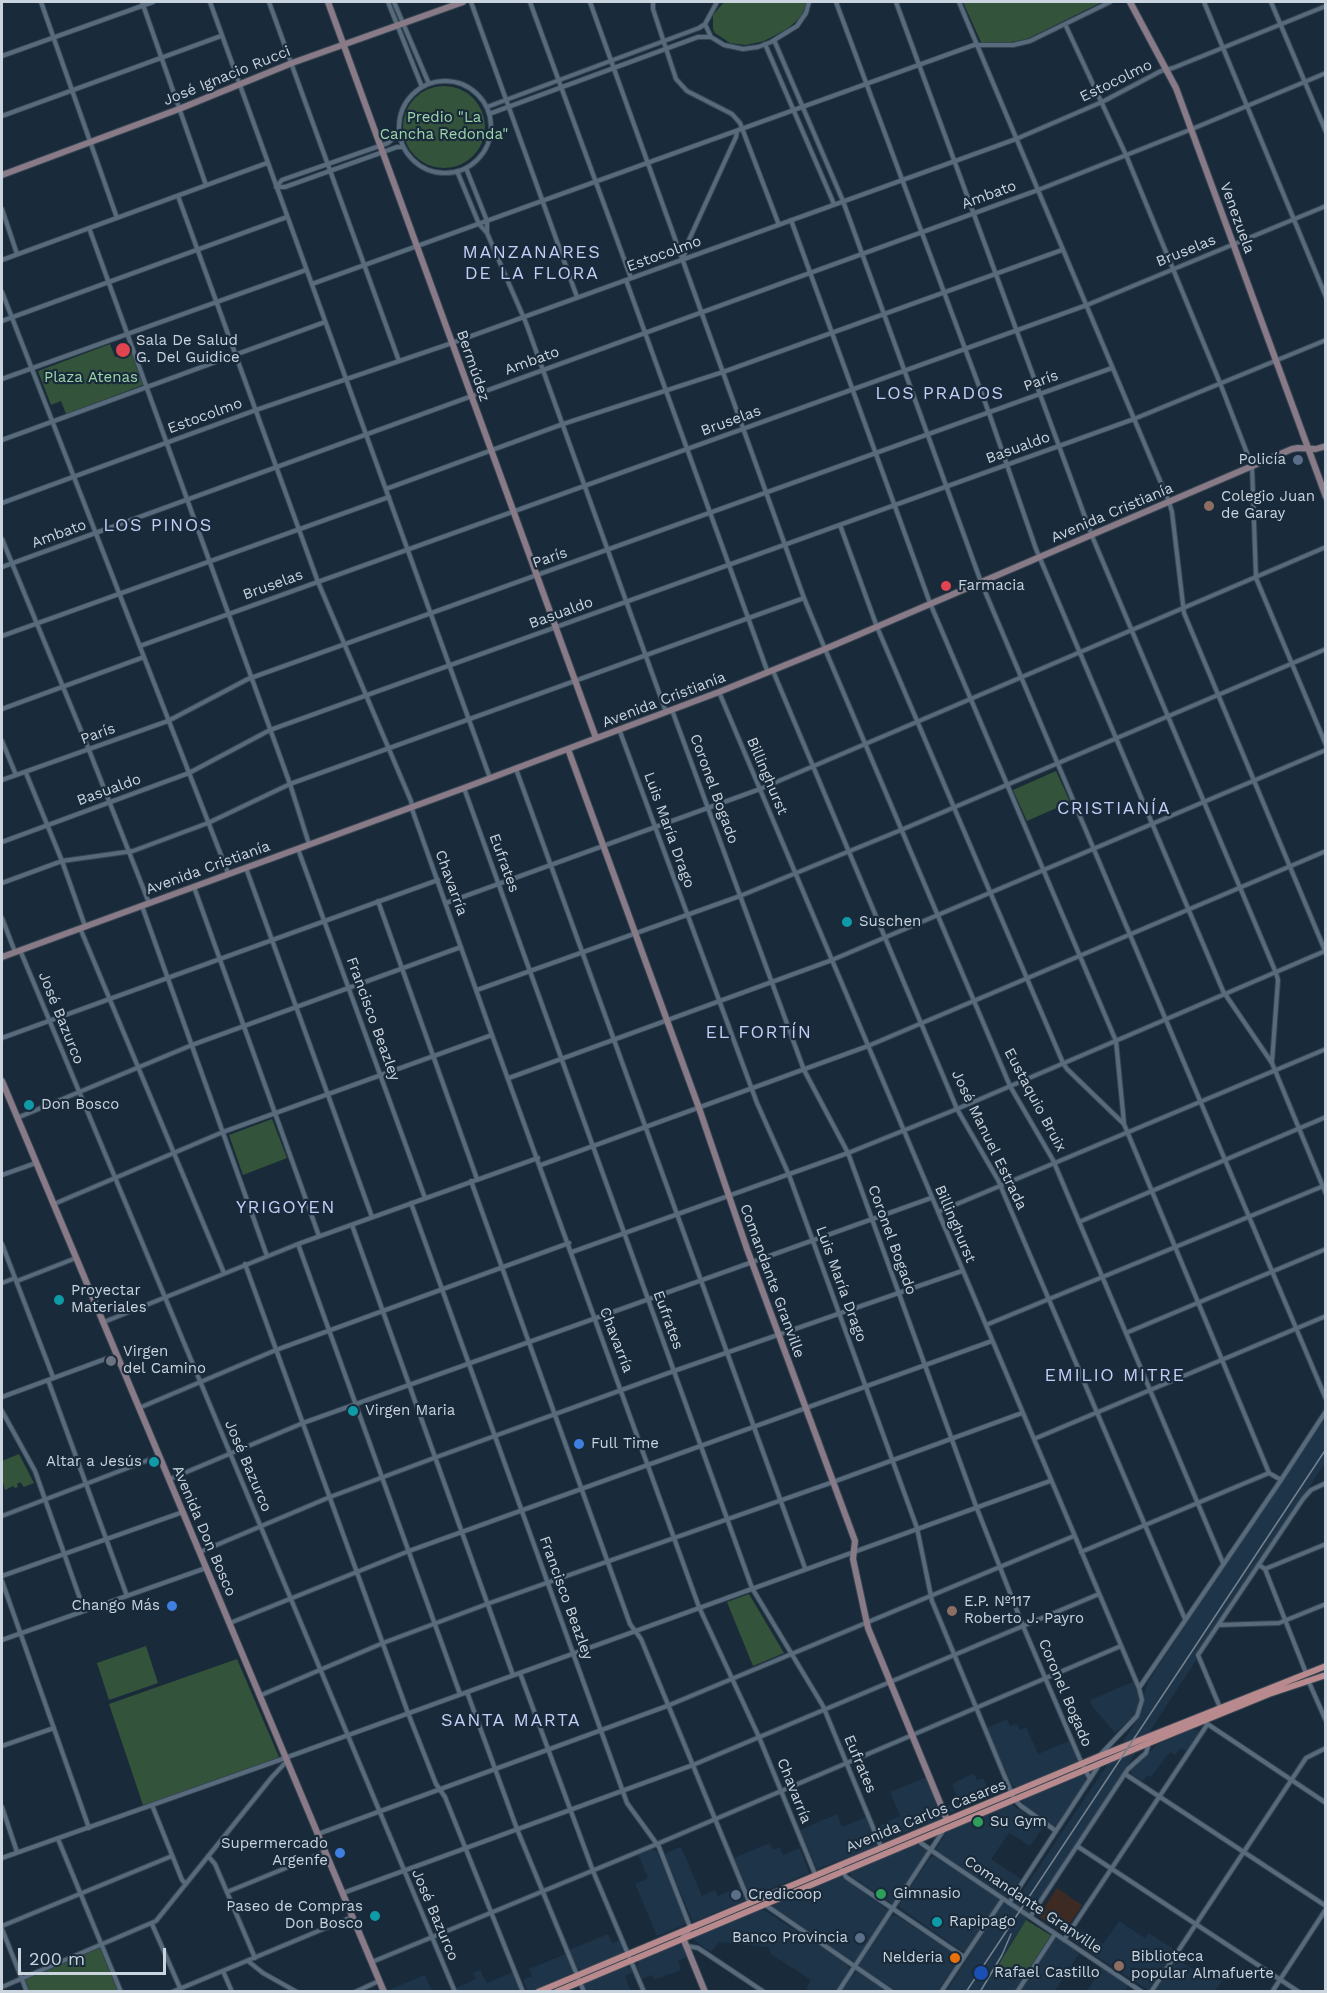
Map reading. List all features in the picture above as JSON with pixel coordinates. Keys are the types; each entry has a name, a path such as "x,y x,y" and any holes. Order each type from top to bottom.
{"main road":[{"name":"Avenida Carlos Casares","path":"1083,1767 1100,1764 1204,1720 1221,1710 1307,1677 1326,1666"},
{"name":"Avenida Carlos Casares","path":"1307,1677 1326,1675"},
{"name":"Avenida Carlos Casares","path":"630,1957 690,1927 815,1874 840,1868 917,1836 947,1820 1083,1767 1100,1756 1204,1720"},
{"name":"Avenida Carlos Casares","path":"538,1992 753,1910 881,1847 945,1828 1013,1796"},
{"name":"Avenida Carlos Casares","path":"556,1992 578,1978"}],"street":[{"path":"41,2 117,218"},
{"path":"2,56 143,3 153,2"},
{"path":"210,2 489,778"},
{"path":"269,2 399,361"},
{"name":"Bermúdez","path":"328,2 596,738"},
{"path":"388,2 429,84"},
{"path":"394,2 422,87"},
{"name":"José Ignacio Rucci","path":"2,175 179,109 292,63 463,2"},
{"path":"471,2 578,297"},
{"name":"José Manuel Estrada","path":"530,2 747,618 957,1109 1001,1187 1185,1619"},
{"name":"Eustaquio Bruix","path":"590,2 766,493 825,649 1010,1086 1054,1164 1223,1563"},
{"path":"653,2 652,9 676,79 683,88 732,114 740,123 778,225"},
{"path":"487,107 664,42 705,24 717,2"},
{"path":"489,114 698,37 711,37 736,49 765,44 791,30 802,21 809,2"},
{"path":"836,2 989,413 1040,557 1225,994 1272,1062"},
{"path":"896,2 1092,536 1276,972 1278,980 1272,1062 1274,1071 1326,1194"},
{"path":"572,1252 848,1153 1325,952 1183,609 1169,502 959,2"},
{"path":"312,284 737,132 919,64 977,45 1022,43 1110,2"},
{"name":"Venezuela","path":"1130,2 1167,70 1192,129 1326,497"},
{"path":"1204,2 1326,297"},
{"path":"1271,2 1326,132"},
{"path":"143,3 206,185"},
{"name":"Estocolmo","path":"2,503 1016,139 1102,102 1167,70 1326,6"},
{"path":"705,24 711,37"},
{"path":"1065,24 1126,156 1252,466 1256,578 1326,745"},
{"path":"2,116 221,36"},
{"path":"774,40 843,201 981,582 1326,1399"},
{"path":"765,44 834,204"},
{"name":"Ambato","path":"2,567 1038,190 1326,73"},
{"path":"442,81 462,84 479,96 487,107 491,128 486,148 478,159 466,168 443,173 429,170 412,159 404,147 399,134 399,120 404,107 411,96 429,84 442,81"},
{"path":"683,260 688,243 737,132"},
{"path":"276,187 285,187 330,171 381,149 399,134"},
{"path":"276,187 282,180 328,165 381,149 404,147"},
{"path":"2,260 267,163"},
{"path":"466,168 487,221 487,233"},
{"path":"457,171 479,224 487,233"},
{"name":"Chavarría","path":"178,196 318,582 412,807 699,1607 759,1737 815,1874"},
{"name":"Bruselas","path":"140,646 1087,305 1326,206"},
{"path":"2,209 17,254"},
{"path":"2,321 287,217"},
{"path":"791,220 930,603 1116,1041 1124,1124 1269,1473 1281,1480"},
{"path":"89,228 290,783 309,844"},
{"name":"Coronel Bogado","path":"487,233 543,370 626,602 708,808 804,1070 848,1153 976,1506 1023,1626 1090,1779"},
{"path":"678,245 688,243"},
{"path":"386,489 563,424 666,393 1062,250"},
{"path":"2,379 306,270"},
{"path":"2,292 228,873"},
{"path":"2,440 325,322"},
{"path":"1134,419 1326,340"},
{"name":"París","path":"2,780 168,721 251,678 1112,368"},
{"name":"Basualdo","path":"2,842 189,773 270,730 1134,419"},
{"name":"Avenida Cristianía","path":"2,957 516,769 719,692 1092,536 1292,449 1326,446"},
{"path":"2,636 389,497"},
{"path":"840,525 877,627 1063,1063 1124,1124"},
{"path":"2,539 129,852 168,979 267,1256"},
{"path":"446,903 760,789 1326,548"},
{"path":"2,883 62,861 129,852 208,824 290,783 804,597"},
{"path":"477,990 740,896 954,808 1326,649"},
{"path":"2,709 144,657"},
{"name":"Billinghurst","path":"719,692 1138,1688 1142,1700 1137,1716 1100,1756"},
{"name":"Luis María Drago","path":"619,729 752,1089 789,1175 917,1528 930,1596 1013,1796 1021,1806 1056,1831"},
{"path":"2,741 16,775"},
{"name":"Comandante Granville","path":"568,749 855,1541 852,1559 866,1623 947,1820"},
{"path":"509,1078 832,960 1326,750"},
{"path":"516,769 806,1568"},
{"path":"26,773 62,861 82,927 109,999 224,1273"},
{"name":"Eufrates","path":"464,788 752,1588 824,1710 881,1847"},
{"name":"Francisco Beazley","path":"298,848 425,1198"},
{"path":"541,1165 868,1046 1326,851"},
{"path":"246,868 372,1217"},
{"path":"2,1038 438,880"},
{"path":"194,887 319,1236"},
{"path":"378,902 400,969 477,1179"},
{"name":"José Bazurco","path":"2,918 50,1021 455,1992"},
{"path":"17,1118 192,1045 461,947"},
{"path":"53,1204 223,1132 492,1035"},
{"path":"938,1212 1326,1049"},
{"name":"Avenida Don Bosco","path":"2,1081 384,1992"},
{"path":"1079,1222 1326,1117"},
{"path":"103,1322 319,1236 538,1158"},
{"path":"2,1175 36,1163"},
{"path":"471,1181 634,1631 641,1639 753,1910"},
{"path":"986,1325 1324,1186"},
{"path":"170,1479 303,1424 528,1341 931,1198"},
{"name":"Francisco Beazley","path":"411,1203 623,1791 632,1812 657,1844 690,1927"},
{"path":"351,1225 513,1675"},
{"path":"138,1408 276,1350 569,1243"},
{"path":"298,1244 460,1694"},
{"path":"2,1247 53,1377"},
{"path":"1126,1334 1326,1249"},
{"path":"2,1283 76,1258"},
{"path":"245,1264 408,1713 445,1797 523,1992"},
{"path":"199,1552 330,1497 434,1458 674,1371 962,1271"},
{"path":"1034,1439 1326,1316"},
{"path":"230,1623 409,1551 992,1341"},
{"path":"2,1397 116,1354"},
{"path":"48,1380 127,1596"},
{"path":"2,1411 35,1471 84,1610"},
{"path":"1138,1688 1326,1411"},
{"path":"259,1696 382,1643 487,1604 1022,1413"},
{"path":"2,1516 159,1456"},
{"path":"1081,1552 1269,1473"},
{"path":"2,1858 263,1766 286,1760 347,1735 1050,1481"},
{"path":"1221,1710 1198,1655 1303,1498 1311,1490 1326,1483"},
{"path":"2,1576 183,1512"},
{"path":"317,1834 667,1706 1074,1536"},
{"path":"1265,1569 1326,1544"},
{"path":"1259,1565 1265,1569 1326,1721"},
{"path":"2,1640 206,1568"},
{"path":"2,1581 89,1828"},
{"path":"342,1893 693,1765 1099,1594"},
{"path":"1218,1625 1275,1623 1326,1604"},
{"path":"372,1963 1121,1646"},
{"path":"520,1673 593,1870 644,1992"},
{"path":"467,1692 517,1829 584,1992"},
{"path":"1065,1940 1158,1797 1204,1720 1326,1803"},
{"path":"2,1746 54,1728"},
{"path":"1030,1917 1125,1774 1148,1750 1149,1743"},
{"path":"1151,1992 1306,1758 1326,1748"},
{"path":"2,1987 152,1924 286,1760"},
{"path":"1009,1903 1100,1764"},
{"path":"263,1766 272,1777"},
{"path":"1125,1774 1326,1907 1272,1992"},
{"path":"152,1805 186,1885"},
{"path":"2,1807 17,1852"},
{"path":"838,1992 945,1828"},
{"name":"Comandante Granville","path":"917,1836 931,1851 1142,1992"},
{"path":"58,1839 121,1992"},
{"path":"1077,1846 1299,1992"},
{"path":"227,1892 325,1852"},
{"path":"27,1992 2,1928 79,1893 172,1856"},
{"path":"208,1856 215,1864 255,1958"},
{"path":"840,1868 846,1877 964,1957"},
{"path":"761,1898 764,1905 892,1992"},
{"path":"941,1992 1004,1899"},
{"path":"172,1992 352,1917"},
{"path":"152,1924 180,1988"},
{"path":"690,1927 683,1938 705,1992"},
{"path":"1017,1992 1054,1934"},
{"path":"687,1946 698,1948 764,1992"},
{"path":"248,1961 263,1973 297,1992"},
{"path":"223,1971 232,1992"},
{"path":"355,1992 379,1981"}],"shaded area":[{"path":"1325,1412 1325,1463 999,1964 1023,1980 1015,1991 946,1992 1003,1903 1012,1907 1140,1716 1148,1682"},
{"path":"1133,1682 1140,1701 1133,1717 1115,1733 1092,1706 1090,1700"},
{"path":"1007,1719 1010,1726 1017,1724 1020,1730 1026,1727 1038,1754 1069,1741 1077,1760 1076,1764 1017,1787 1012,1785 987,1728"},
{"path":"1192,1729 1198,1730 1199,1733 1186,1751 1181,1748 1175,1755 1170,1752 1151,1777 1148,1775 1142,1781 1131,1774 1131,1768 1158,1744"},
{"path":"974,1773 977,1780 983,1778 990,1792 1006,1786 1007,1790 950,1813 946,1807 959,1801 952,1784"},
{"path":"1079,1775 1085,1775 1086,1782 1055,1827 1023,1806 1023,1798"},
{"path":"927,1777 942,1818 883,1841 876,1827 900,1816 890,1792"},
{"path":"1011,1804 1044,1826 1030,1846 1009,1833 991,1859 1021,1879 1011,1895 1007,1897 936,1849 948,1830"},
{"path":"837,1814 842,1827 866,1817 878,1843 876,1847 817,1869 800,1830"},
{"path":"770,1843 773,1850 780,1847 783,1855 800,1848 809,1873 751,1897 734,1858"},
{"path":"915,1844 926,1849 928,1853 893,1904 851,1876 851,1871"},
{"path":"681,1847 702,1896 715,1890 718,1896 741,1886 745,1896 743,1901 693,1922 664,1854"},
{"path":"652,1849 657,1852 687,1919 684,1925 657,1936 635,1884 648,1878 638,1854"},
{"path":"934,1856 998,1898 998,1904 965,1951 960,1950 899,1907 930,1858"},
{"path":"840,1876 888,1910 854,1962 773,1907 774,1902"},
{"path":"1057,1888 1082,1905 1067,1928 1060,1931 1040,1917"},
{"path":"761,1908 848,1965 849,1970 835,1991 810,1991 806,1988 811,1980 772,1955 768,1947 719,1942 711,1952 695,1941 695,1937"},
{"path":"895,1915 959,1956 959,1961 937,1991 897,1991 860,1967 860,1963 890,1917"},
{"path":"1119,1921 1145,1938 1149,1933 1175,1950 1148,1990 1070,1939 1076,1927 1103,1944"},
{"path":"608,1934 612,1943 620,1940 623,1953 582,1970 578,1968 569,1950"},
{"path":"1057,1938 1080,1952 1055,1991 1023,1991 1022,1987"},
{"path":"679,1944 683,1946 687,1957 678,1961 681,1970 654,1980 652,1975 642,1979 637,1966 640,1960"},
{"path":"566,1954 573,1970 572,1973 531,1991 527,1989 523,1980 532,1976 529,1969"},
{"path":"1176,1958 1207,1979 1229,1971 1215,1991 1154,1991"},
{"path":"626,1966 631,1967 633,1972 625,1976 630,1990 586,1991 584,1986 586,1982"},
{"path":"1103,1967 1129,1985 1124,1991 1086,1992"},
{"path":"480,1970 487,1983 513,1972 521,1992 457,1992 456,1988 476,1979 473,1973"},
{"path":"858,1972 887,1991 841,1991"},
{"path":"425,1975 432,1991 388,1991 391,1989"}],"green space":[{"path":"724,2 807,2 801,17 787,29 764,41 746,45 730,43 715,33 713,15"},
{"path":"963,2 1102,2 1027,39 1011,42 981,42"},
{"name":"Predio \"La Cancha Redonda\"","path":"436,86 452,86 467,93 478,104 485,119 482,143 473,156 452,168 436,168 421,161 410,150 403,135 403,119 410,104 421,93"},
{"name":"Plaza Atenas","path":"110,344 115,357 131,352 143,385 66,414 61,401 51,405 38,371"},
{"path":"1056,771 1070,802 1027,821 1013,790"},
{"path":"272,1119 287,1158 243,1175 229,1135"},
{"path":"19,1454 34,1483 24,1487 20,1482 17,1484 18,1487 13,1486 5,1490 2,1461"},
{"path":"749,1594 784,1653 753,1666 727,1602"},
{"path":"146,1646 158,1683 109,1700 97,1663"},
{"path":"237,1659 279,1757 144,1808 109,1704"},
{"path":"1026,1920 1052,1936 1023,1980 999,1964"},
{"path":"101,1945 121,1991 27,1991 22,1979"}],"railway":[{"path":"966,1992 1326,1449"},
{"path":"980,1992 1002,1955 1011,1934"}],"place":[{"name":"Sala De Salud G. Del Guidice","path":"123,350"},
{"name":"Policía","path":"1298,460"},
{"name":"Colegio Juan de Garay","path":"1209,506"},
{"name":"Farmacia","path":"946,586"},
{"name":"Suschen","path":"847,922"},
{"name":"Don Bosco","path":"29,1105"},
{"name":"Proyectar Materiales","path":"59,1300"},
{"name":"Virgen del Camino","path":"111,1361"},
{"name":"Virgen Maria","path":"353,1411"},
{"name":"Full Time","path":"579,1444"},
{"name":"Altar a Jesús","path":"154,1462"},
{"name":"Chango Más","path":"172,1606"},
{"name":"E.P. Nº117 Roberto J. Payro","path":"952,1611"},
{"name":"Su Gym","path":"978,1822"},
{"name":"Supermercado Argenfe","path":"340,1853"},
{"name":"Gimnasio","path":"881,1894"},
{"name":"Credicoop","path":"736,1895"},
{"name":"Paseo de Compras Don Bosco","path":"375,1916"},
{"name":"Rapipago","path":"937,1922"},
{"name":"Banco Provincia","path":"860,1938"},
{"name":"Nelderia","path":"955,1958"},
{"name":"Biblioteca popular Almafuerte","path":"1119,1966"},
{"name":"Rafael Castillo","path":"981,1973"}],"district":[{"name":"MANZANARES DE LA FLORA","path":"532,263"},
{"name":"LOS PRADOS","path":"940,394"},
{"name":"LOS PINOS","path":"158,526"},
{"name":"CRISTIANÍA","path":"1114,809"},
{"name":"EL FORTÍN","path":"759,1033"},
{"name":"YRIGOYEN","path":"286,1208"},
{"name":"EMILIO MITRE","path":"1115,1376"},
{"name":"SANTA MARTA","path":"511,1721"}]}
